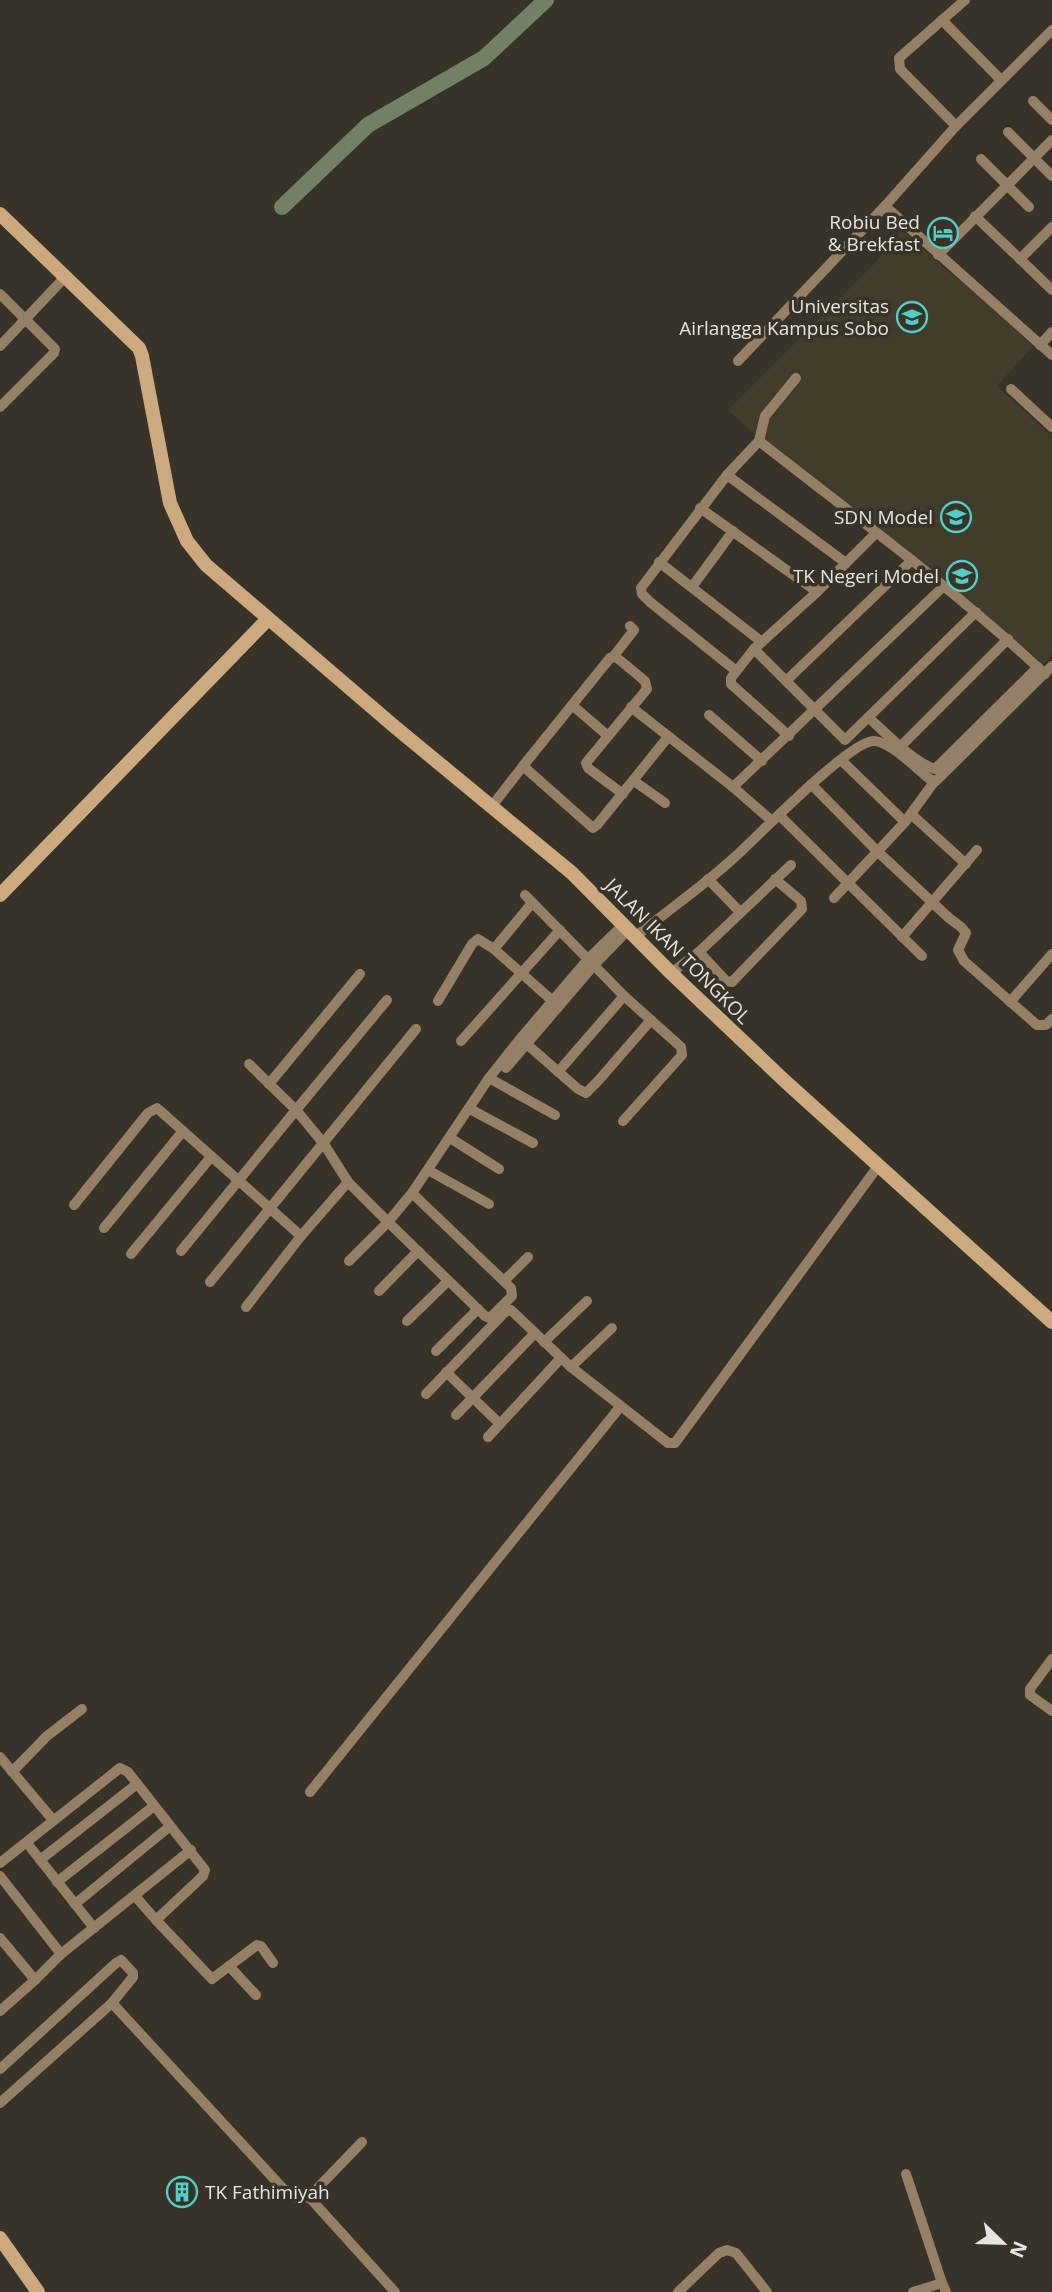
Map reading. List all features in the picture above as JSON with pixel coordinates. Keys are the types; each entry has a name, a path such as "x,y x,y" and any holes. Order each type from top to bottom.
{"street":[{"path":"956,126 898,65 899,58 965,0"},
{"path":"942,20 1001,80"},
{"path":"738,362 885,206 956,126 1052,30"},
{"path":"1033,101 1052,120"},
{"path":"1008,132 1052,176"},
{"path":"938,255 1052,140"},
{"path":"981,159 1029,207"},
{"path":"885,206 1052,355"},
{"name":"JALAN IKAN TONGKOL","path":"0,214 139,348 174,514 187,541 221,580 572,873 671,973 787,1083 1052,1322"},
{"path":"975,216 1052,290"},
{"path":"1020,260 1052,227"},
{"path":"0,346 66,276"},
{"path":"0,293 54,347 55,352 0,407"},
{"path":"1040,345 1052,332"},
{"path":"735,670 642,594 642,587 700,508 759,441 765,416 796,379"},
{"path":"1011,389 1052,427"},
{"path":"759,441 912,560 1045,669"},
{"path":"727,475 846,563"},
{"path":"700,508 817,592"},
{"path":"692,587 733,531"},
{"path":"789,736 732,684 731,678 735,670 758,646 876,533"},
{"path":"786,681 912,560"},
{"path":"659,562 692,587 758,646 786,681 845,740 976,612"},
{"path":"733,788 944,586"},
{"path":"0,895 268,619"},
{"path":"492,806 634,630 630,626"},
{"path":"901,746 1008,639"},
{"path":"613,657 647,684 647,689 607,735 587,761 587,765 623,794"},
{"path":"869,718 928,767 935,769 1045,669"},
{"path":"834,898 908,818 934,782 941,778 1045,669"},
{"path":"572,705 607,735"},
{"path":"631,707 775,818 848,882 922,957"},
{"path":"709,715 762,761"},
{"path":"523,766 593,828 668,737"},
{"path":"349,1261 412,1193 489,1081 592,961 630,930 709,879 812,785 860,746 873,741 879,742 934,782"},
{"path":"841,760 966,864"},
{"path":"634,781 665,803"},
{"path":"812,785 877,851 961,927 965,933 958,950 959,955 1040,1026 1046,1025 1052,1019"},
{"path":"902,937 977,850"},
{"path":"671,973 699,951 791,865"},
{"path":"709,879 740,912"},
{"path":"699,951 726,981 732,982 802,909 801,901 775,879"},
{"path":"494,949 528,899 624,996 681,1047 683,1052 624,1121"},
{"path":"461,1041 560,930"},
{"path":"438,1001 475,940 480,940 494,949 556,1004"},
{"path":"1010,1002 1052,954"},
{"path":"269,1084 360,974"},
{"path":"558,1072 624,996"},
{"path":"181,1251 387,1000"},
{"path":"523,1041 578,1089 589,1092 651,1020"},
{"path":"210,1282 416,1029"},
{"path":"249,1064 296,1110 324,1144 348,1182 448,1281 490,1318 506,1304 512,1292 511,1287 412,1193"},
{"path":"489,1081 555,1115"},
{"path":"74,1205 152,1110 157,1108 301,1236"},
{"path":"470,1110 533,1143"},
{"path":"104,1228 183,1131"},
{"path":"450,1138 499,1170"},
{"path":"131,1254 211,1157"},
{"path":"426,1394 508,1310 517,1314 561,1358 620,1407 668,1443 676,1443 879,1165"},
{"path":"428,1170 489,1204"},
{"path":"246,1307 301,1236 348,1182"},
{"path":"379,1291 418,1251"},
{"path":"504,1281 528,1257"},
{"path":"407,1321 448,1281"},
{"path":"544,1342 587,1301"},
{"path":"436,1351 478,1309"},
{"path":"571,1367 612,1328"},
{"path":"456,1415 536,1333"},
{"path":"488,1437 561,1358"},
{"path":"446,1372 500,1424"},
{"path":"310,1792 620,1407"},
{"path":"1052,1659 1030,1689 1030,1695 1052,1711"},
{"path":"12,1772 47,1736 82,1709"},
{"path":"0,1758 53,1820"},
{"path":"0,1863 120,1768 128,1772 169,1827 204,1867 205,1873 156,1920"},
{"path":"40,1860 137,1784"},
{"path":"57,1882 154,1806"},
{"path":"75,1904 169,1827"},
{"path":"27,1843 94,1928"},
{"path":"2,2006 35,1980 61,1954 191,1850"},
{"path":"0,1876 61,1954"},
{"path":"135,1896 212,1979 257,1945 261,1946 273,1963"},
{"path":"0,1938 35,1980"},
{"path":"0,2069 122,1960 133,1973 133,1977 112,2003 0,2103"},
{"path":"229,1966 256,1995"},
{"path":"112,2003 289,2195 298,2199 309,2197 362,2142"},
{"path":"906,2174 944,2288 913,2292"},
{"path":"309,2197 395,2292"},
{"path":"0,2238 38,2292"},
{"path":"678,2292 704,2266 727,2250 736,2253 767,2292"}],"shaded area":[{"name":"SDN Model","path":"902,230 949,272 973,288 1033,346 997,386 1052,436 1052,655 1043,664 958,593 763,441 728,410 875,263"}],"waterway":[{"path":"282,207 368,125 484,58 546,0"}],"place":[{"name":"Robiu Bed & Brekfast","path":"943,233"},
{"name":"Universitas Airlangga Kampus Sobo","path":"912,317"},
{"name":"SDN Model","path":"956,517"},
{"name":"TK Negeri Model","path":"962,576"},
{"name":"TK Fathimiyah","path":"182,2192"}]}
